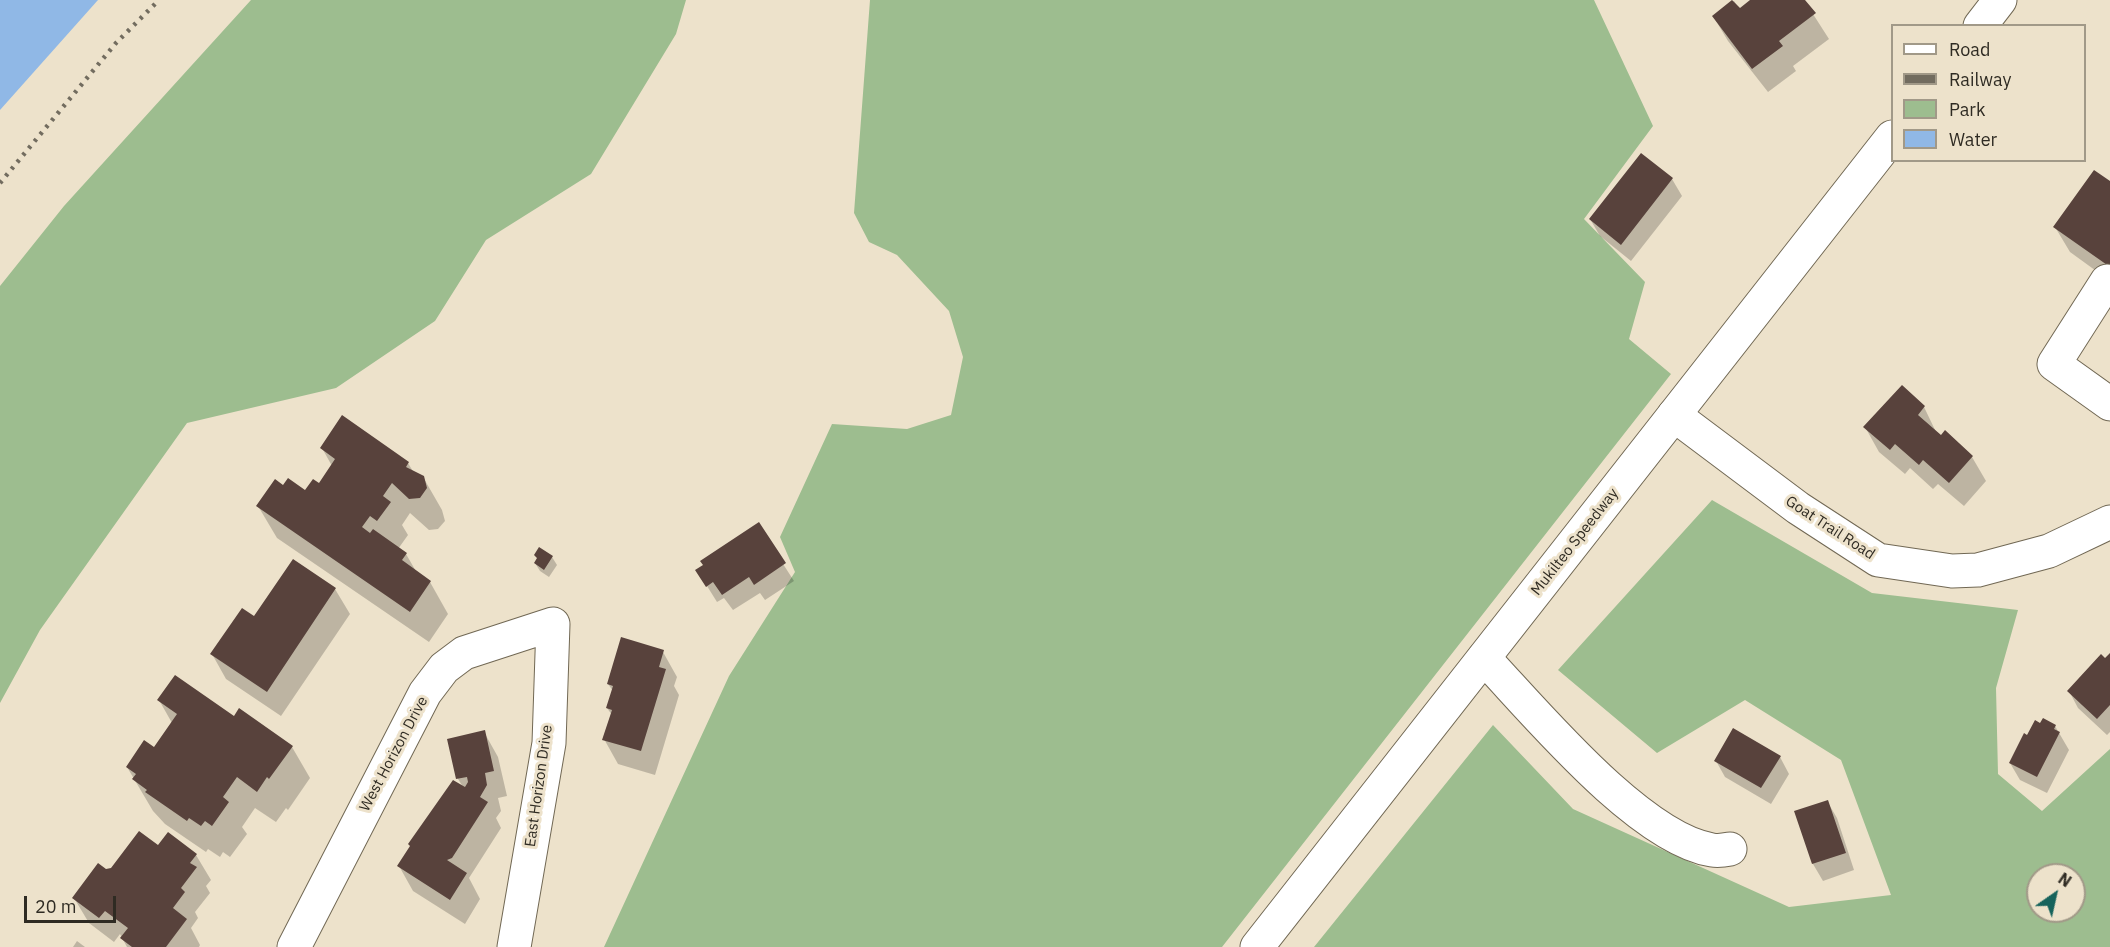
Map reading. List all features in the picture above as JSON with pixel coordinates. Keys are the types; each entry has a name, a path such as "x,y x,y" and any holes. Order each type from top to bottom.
{"street":[{"path":"1982,24 2000,0"},
{"name":"Mukilteo Speedway","path":"1257,947 1891,140"},
{"path":"2107,281 2054,364 2110,404"},
{"name":"Goat Trail Road","path":"1674,416 1798,508 1878,560 1953,572 1978,570 2049,551 2110,522"},
{"name":"West Horizon Drive","path":"294,947 425,693 444,668 464,653 553,624"},
{"name":"East Horizon Drive","path":"514,947 549,742 553,624"},
{"path":"1484,658 1619,798 1678,838 1713,851 1730,849"}],"green space":[{"path":"251,0 686,0 676,34 591,174 486,240 435,321 336,388 187,423 40,630 0,703 0,286 64,206"},
{"path":"870,0 1594,0 1653,126 1584,219 1645,282 1629,339 1671,374 1222,947 604,947 729,676 795,572 780,537 832,424 907,429 951,415 963,357 949,311 897,255 869,242 854,213"},
{"path":"1712,500 1872,593 2018,610 1996,688 1998,774 2042,811 2110,749 2110,947 1314,947 1493,725 1573,809 1789,907 1891,895 1841,760 1745,700 1657,753 1558,670"}],"water":[{"path":"0,0 98,0 0,110"}],"building":[{"path":"1732,0 1740,8 1750,0 1805,0 1816,13 1779,41 1783,46 1752,69 1712,16"},
{"path":"1641,153 1673,178 1621,245 1589,219"},
{"path":"2094,170 2110,181 2110,267 2053,227"},
{"path":"1902,385 1925,406 1918,415 1941,435 1945,430 1973,456 1949,483 1923,460 1919,465 1895,444 1890,450 1863,427"},
{"path":"342,415 409,462 406,467 424,476 427,488 420,498 409,499 392,483 383,496 391,502 377,521 370,516 362,527 370,533 373,529 407,553 402,560 431,581 410,612 256,506 275,479 283,485 288,478 305,490 313,479 319,483 335,459 320,448"},
{"path":"759,522 786,563 754,585 749,577 722,595 713,582 706,587 695,570 703,565 700,561"},
{"path":"539,547 553,556 544,570 534,563 537,558 534,555"},
{"path":"293,559 336,588 267,692 210,654 242,608 254,616"},
{"path":"621,637 664,650 659,667 666,669 641,751 602,740 612,710 606,708 613,686 607,684"},
{"path":"2110,653 2110,705 2097,719 2067,691 2101,654 2105,658"},
{"path":"175,675 234,716 239,708 293,746 257,792 237,777 223,797 229,802 212,826 205,821 201,826 189,818 187,821 145,792 147,790 132,779 136,774 126,767 144,740 154,747 177,714 157,700"},
{"path":"2043,718 2056,725 2054,729 2060,732 2037,777 2009,763 2024,733 2027,735 2035,720 2040,723"},
{"path":"1733,728 1781,756 1761,788 1714,761"},
{"path":"485,730 494,771 485,773 487,785 480,797 488,802 452,858 447,860 467,873 450,900 397,866 410,846 408,844 453,780 465,787 468,782 467,777 456,779 447,739"},
{"path":"1828,800 1846,853 1812,864 1794,811"},
{"path":"139,831 158,845 168,832 197,854 190,863 197,867 181,888 185,892 173,908 187,919 166,947 132,947 120,938 128,928 105,911 99,918 72,898 98,863 106,869 111,868"}],"railway":[{"path":"0,183 116,43 159,0"}]}
